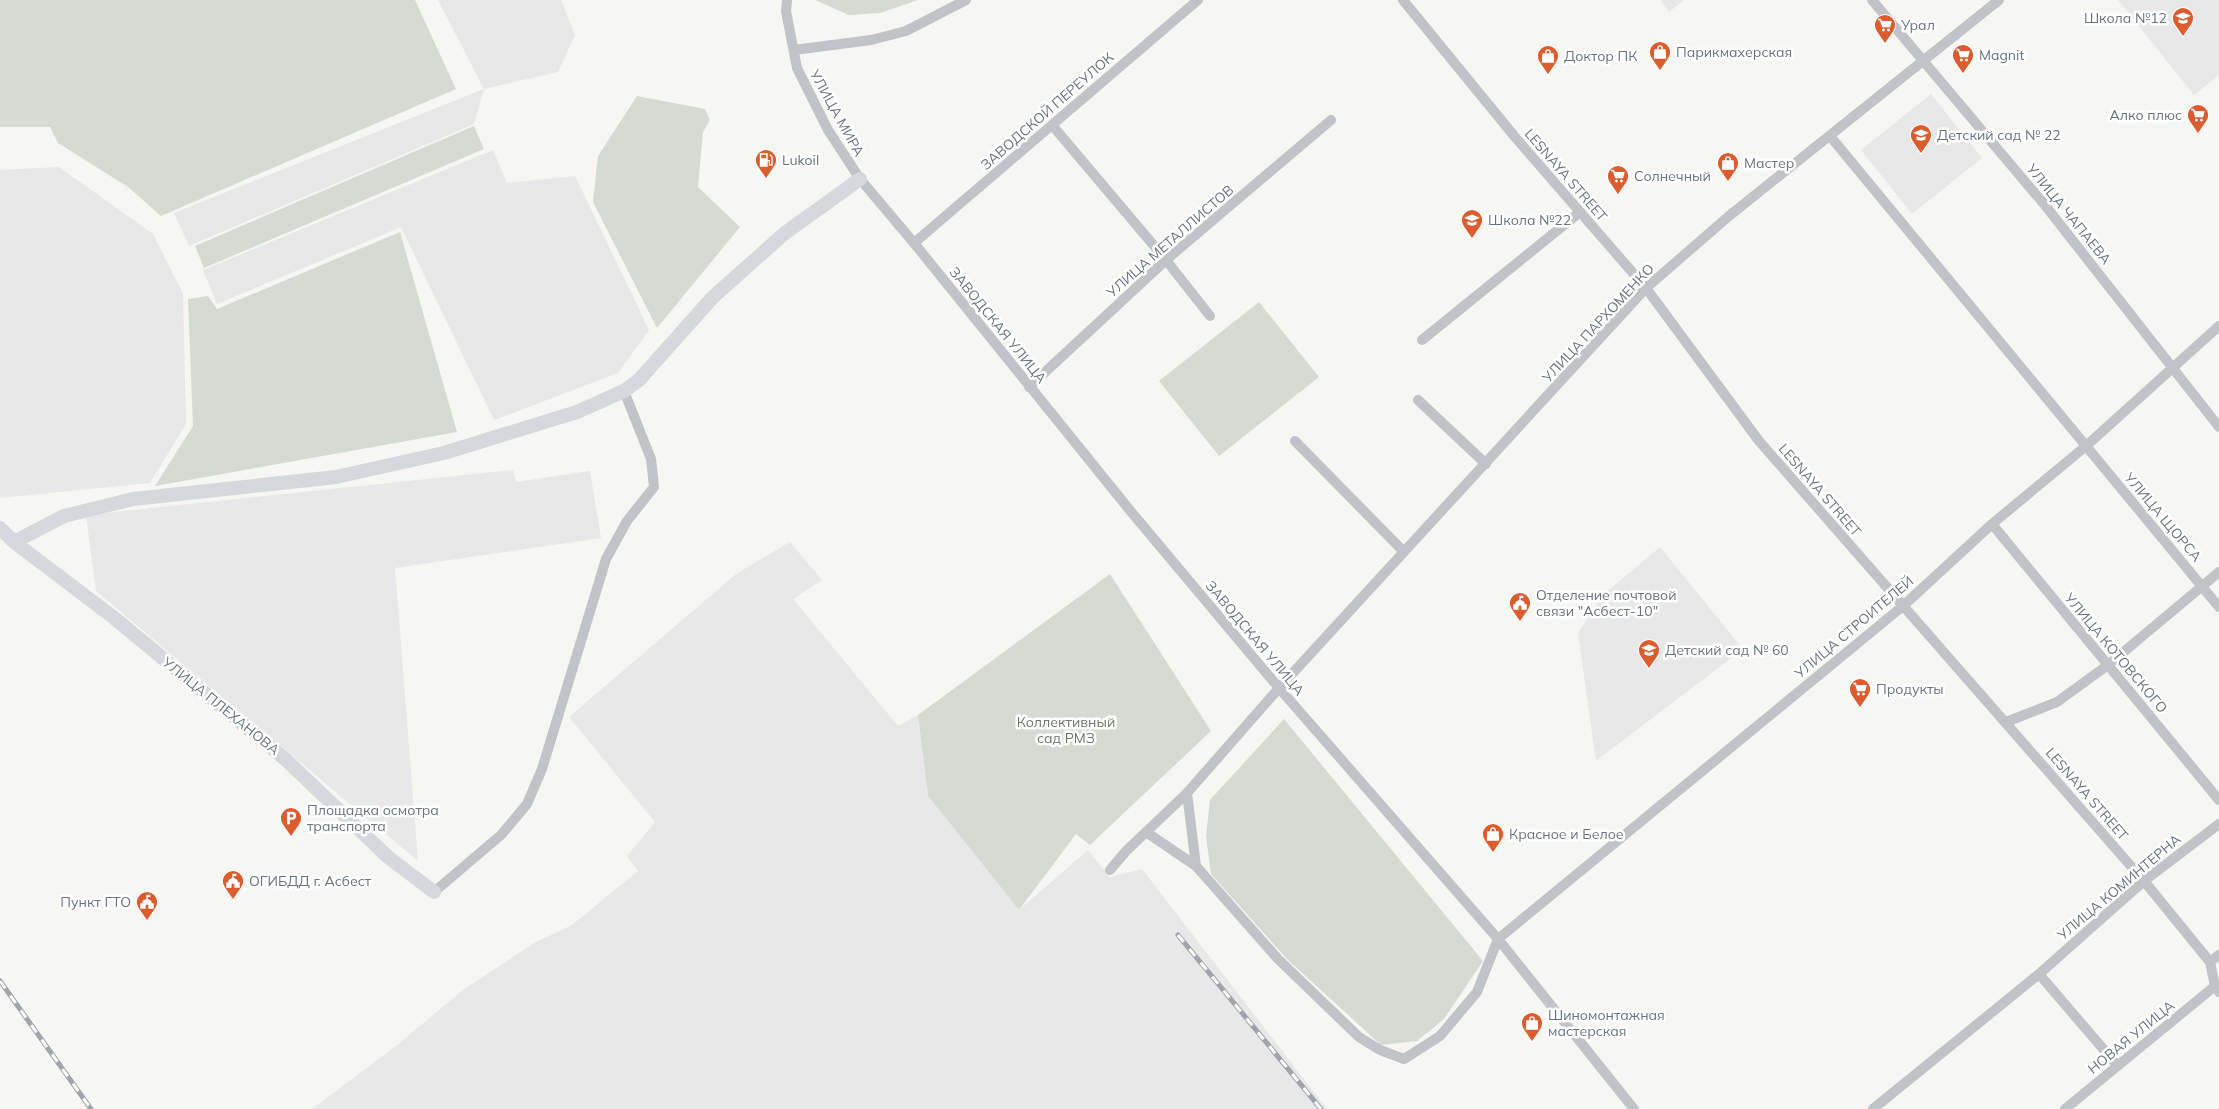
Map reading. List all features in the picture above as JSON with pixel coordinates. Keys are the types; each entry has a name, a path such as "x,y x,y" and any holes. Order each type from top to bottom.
{"street":[{"name":"УЛИЦА МИРА","path":"787,0 786,11 796,68 828,130 860,179"},
{"path":"794,50 871,40 906,31 966,0"},
{"name":"ЗАВОДСКОЙ ПЕРЕУЛОК","path":"914,242 1198,0"},
{"name":"LESNAYA STREET","path":"1403,0 1515,137 1646,288 1759,441 2144,881 2210,962 2217,989"},
{"name":"УЛИЦА ЧАПАЕВА","path":"1872,0 2044,204 2219,427"},
{"name":"УЛИЦА ПАРХОМЕНКО","path":"1110,870 1187,793 1279,688 1646,288 1729,216 1999,0"},
{"name":"УЛИЦА МЕТАЛЛИСТОВ","path":"1030,387 1166,260 1331,120"},
{"path":"1052,125 1166,260 1210,316"},
{"name":"УЛИЦА ЩОРСА","path":"1830,136 2219,607"},
{"path":"14,542 64,516 125,501 336,477 444,453 577,412 624,391 639,380 714,297 785,233 860,179"},
{"name":"ЗАВОДСКАЯ УЛИЦА","path":"860,179 914,242 1030,387 1279,688 1498,939 1634,1109"},
{"path":"1422,340 1580,212"},
{"name":"УЛИЦА СТРОИТЕЛЕЙ","path":"1498,939 1903,606 1992,524 2086,446 2219,326"},
{"path":"434,892 501,835 527,804 542,769 606,559 628,521 654,487 651,459 624,391"},
{"path":"1418,400 1486,464"},
{"path":"1295,441 1404,552"},
{"name":"УЛИЦА КОТОВСКОГО","path":"1992,524 2219,800"},
{"name":"УЛИЦА ПЛЕХАНОВА","path":"0,528 14,542 113,617 285,759 388,857 434,892"},
{"path":"2006,722 2057,702 2108,665 2219,572"},
{"path":"1187,793 1196,866"},
{"name":"УЛИЦА КОМИНТЕРНА","path":"1873,1109 2039,974 2144,881 2219,824"},
{"path":"1146,832 1196,866 1278,959 1359,1037 1380,1050 1404,1059 1440,1036 1478,992 1498,939"},
{"path":"2210,962 2219,955"},
{"path":"2039,974 2117,1065"},
{"name":"НОВАЯ УЛИЦА","path":"2065,1109 2117,1065 2217,989"}],"shaded area":[{"path":"438,0 561,0 575,35 558,72 484,89"},
{"path":"1660,0 1684,0 1669,12"},
{"name":"Школа №12","path":"2118,0 2219,0 2219,75 2194,95"},
{"path":"484,89 474,124 189,246 174,213"},
{"name":"Детский сад № 22","path":"1931,94 1982,158 1912,214 1861,150"},
{"path":"493,150 507,183 575,176 649,330 618,373 494,420 401,227 217,304 203,270"},
{"path":"59,167 153,234 183,294 186,424 150,483 0,498 0,170"},
{"path":"513,470 516,482 590,471 601,538 395,568 418,861 96,591 86,515"},
{"path":"790,542 822,580 793,599 898,726 918,715 928,796 1019,910 1088,850 1110,877 1142,869 1327,1109 312,1109 396,1046 463,990 534,943 572,925 638,871 627,856 655,822 569,717 736,574"},
{"name":"Детский сад № 60","path":"1660,547 1743,649 1596,761 1578,633 1603,595"}],"green space":[{"path":"0,0 415,0 456,89 161,216 128,187 58,143 50,127 0,127"},
{"path":"815,0 918,0 880,13 849,15"},
{"path":"637,96 705,109 710,120 703,132 698,187 740,227 657,328 593,202 598,156"},
{"path":"474,126 484,149 204,268 195,246"},
{"path":"400,232 457,432 155,486 193,426 188,299 208,296 217,309"},
{"path":"1259,302 1319,377 1219,456 1159,381"},
{"name":"Коллективный сад РМЗ","path":"1110,574 1211,731 1090,845 1076,834 1019,910 928,796 918,715"},
{"path":"1284,719 1483,961 1444,1019 1417,1041 1381,1045 1287,959 1211,874 1206,836 1210,800"}],"railway":[{"path":"1178,935 1321,1109"},
{"path":"0,981 91,1109"}],"place":[{"name":"Школа №12","path":"2183,37"},
{"name":"Урал","path":"1885,44"},
{"name":"Парикмахерская","path":"1660,71"},
{"name":"Magnit","path":"1963,74"},
{"name":"Доктор ПК","path":"1548,75"},
{"name":"Алко плюс","path":"2198,134"},
{"name":"Детский сад № 22","path":"1921,154"},
{"name":"Lukoil","path":"766,179"},
{"name":"Мастер","path":"1728,182"},
{"name":"Солнечный","path":"1618,195"},
{"name":"Школа №22","path":"1472,239"},
{"name":"Отделение почтовой связи \"Асбест-10\"","path":"1520,622"},
{"name":"Детский сад № 60","path":"1649,669"},
{"name":"Продукты","path":"1860,708"},
{"name":"Площадка осмотра транспорта","path":"291,837"},
{"name":"Красное и Белое","path":"1493,853"},
{"name":"ОГИБДД г. Асбест","path":"233,900"},
{"name":"Пункт ГТО","path":"147,921"},
{"name":"Шиномонтажная мастерская","path":"1532,1042"}]}
